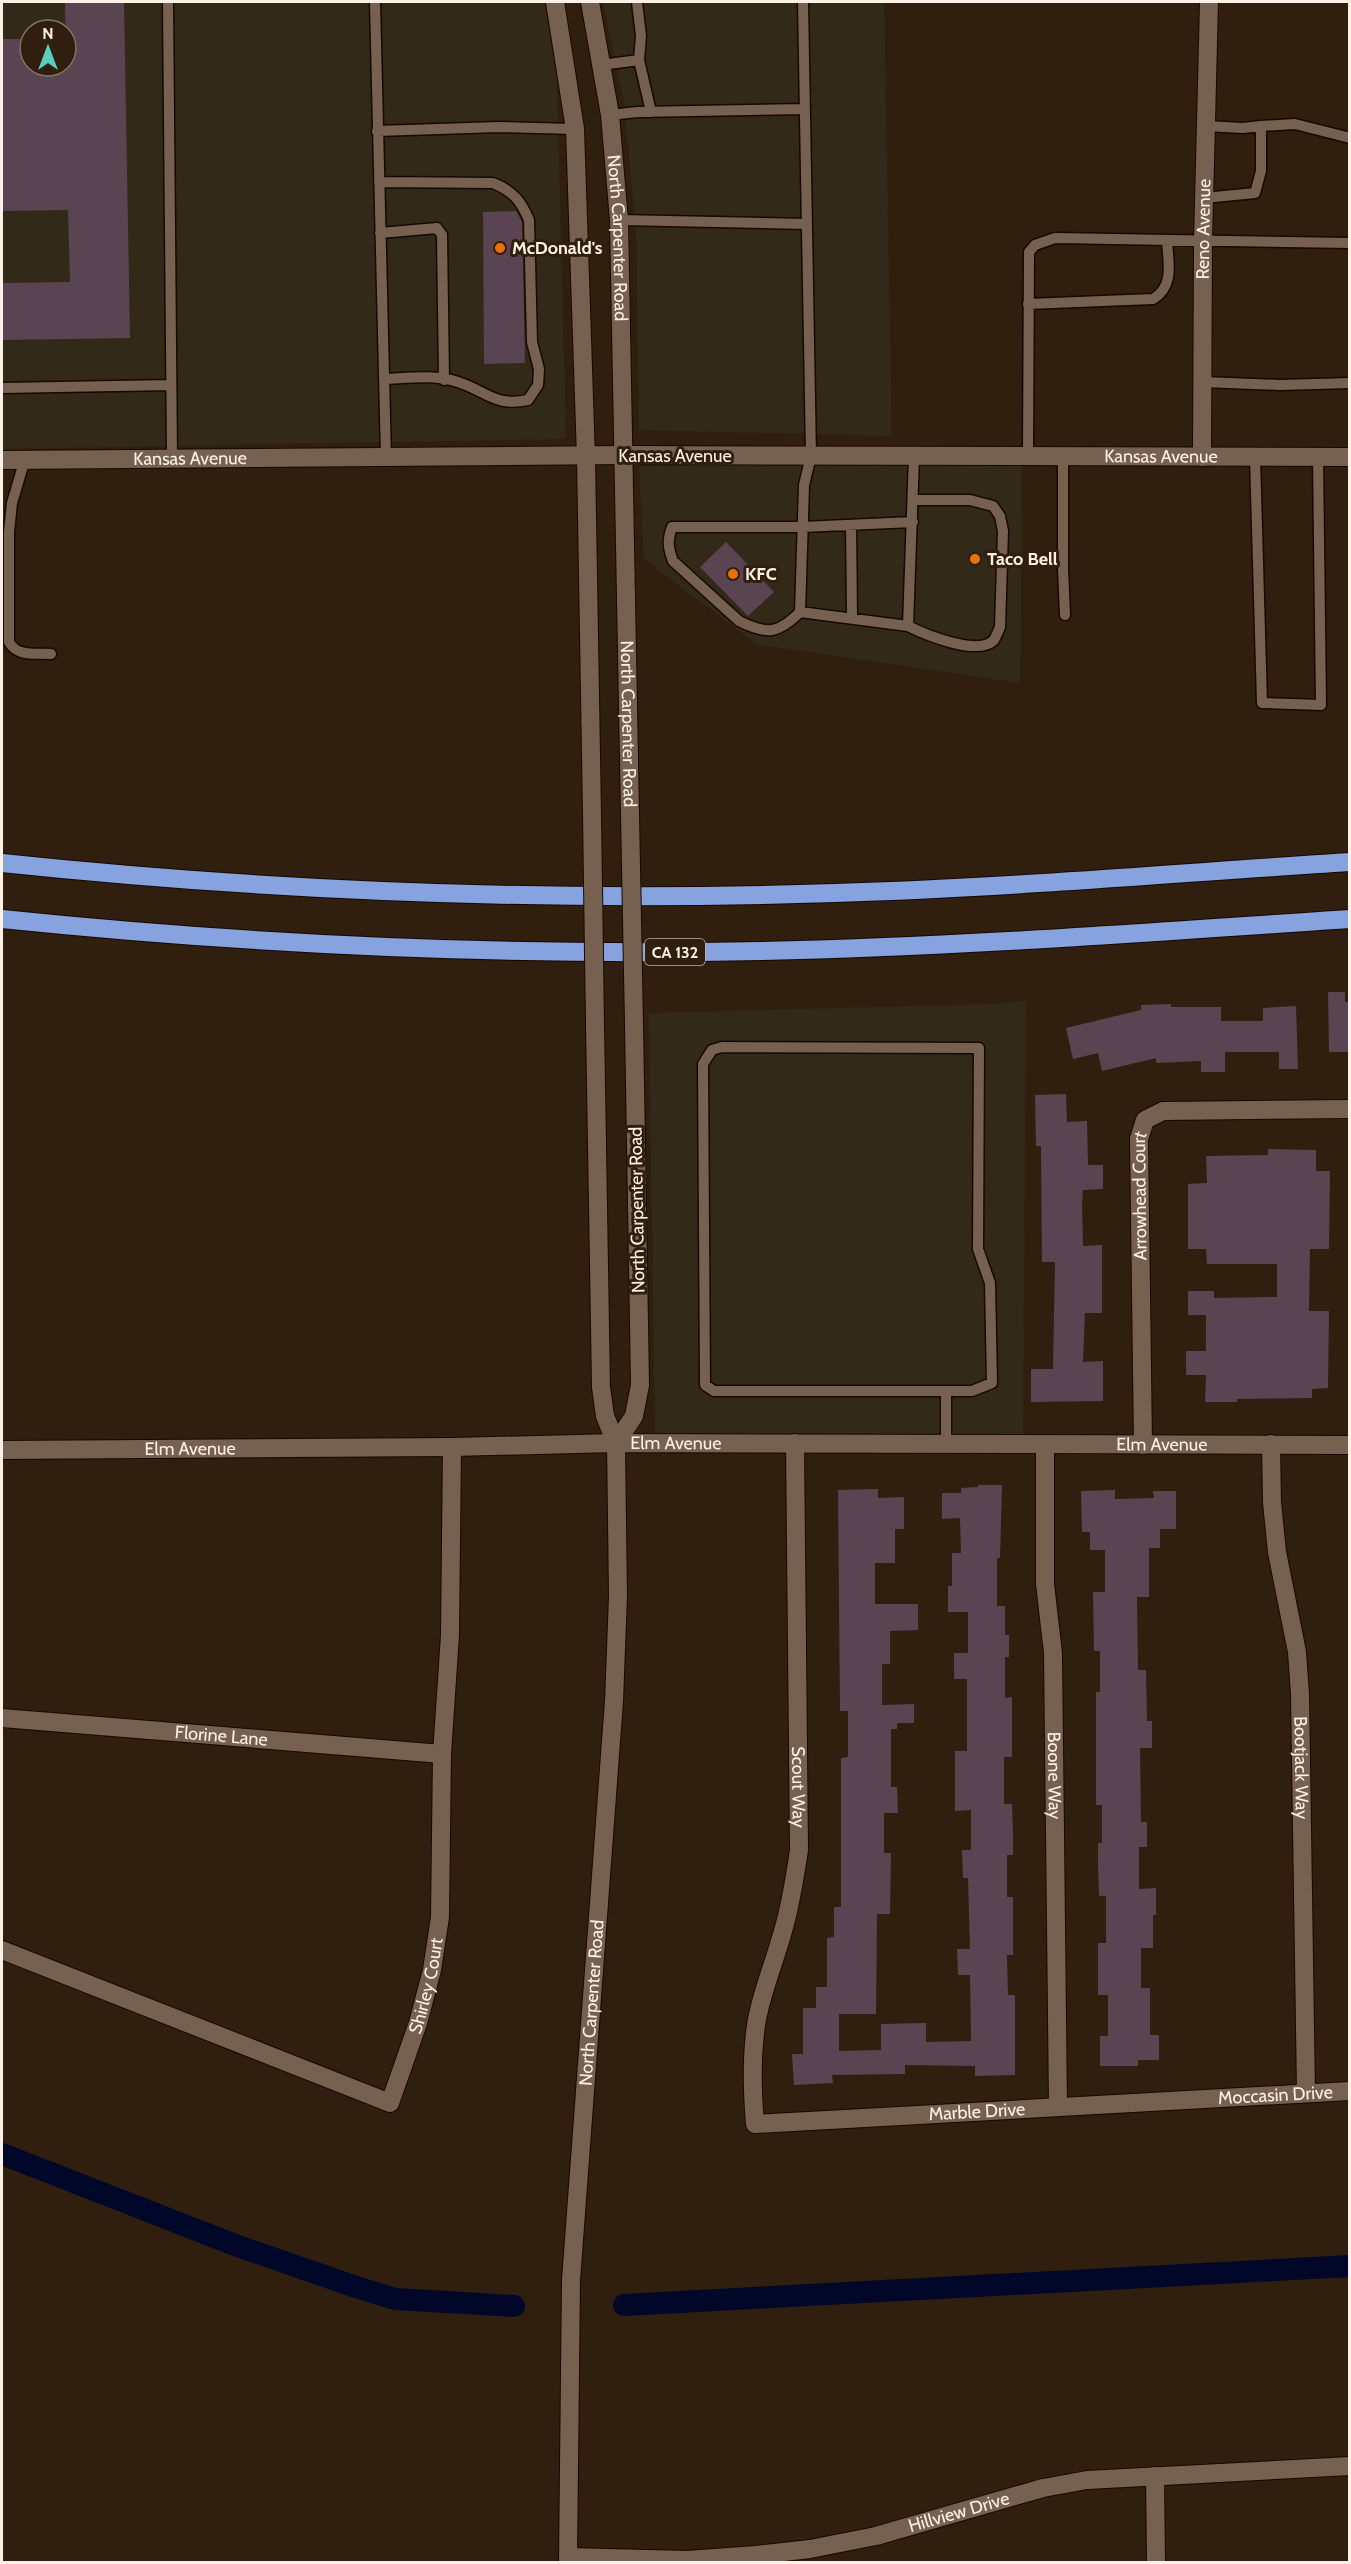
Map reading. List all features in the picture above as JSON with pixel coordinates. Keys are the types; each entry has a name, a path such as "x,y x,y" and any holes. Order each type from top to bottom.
{"highway":[{"path":"2,863 191,880 353,890 516,895 678,896 885,891 1350,862"},
{"name":"CA 132","path":"2,919 270,942 433,950 597,952 759,951 920,946 1350,919"}],"street":[{"name":"North Carpenter Road","path":"555,2 575,129 586,457 601,1387 605,1416 616,1443 618,1596 614,1701 571,2280 568,2560"},
{"name":"North Carpenter Road","path":"590,2 610,115 619,220 624,455 639,1385 634,1416 616,1443"},
{"name":"Reno Avenue","path":"1202,457 1203,241 1209,2"},
{"name":"Kansas Avenue","path":"2,460 624,455 1350,457"},
{"name":"Arrowhead Court","path":"1143,1445 1139,1139 1145,1120 1163,1111 1350,1109"},
{"name":"Elm Avenue","path":"2,1450 452,1448 616,1443 1350,1445"},
{"name":"Scout Way","path":"755,2124 753,2055 758,2016 795,1885 799,1850 795,1443"},
{"name":"Boone Way","path":"1045,1444 1045,1584 1053,1653 1058,2107"},
{"name":"Bootjack Way","path":"1271,1444 1272,1502 1277,1552 1297,1652 1300,1694 1306,2093"},
{"name":"Shirley Court","path":"2,1950 390,2103 418,2024 432,1970 440,1917 442,1754 450,1635 452,1448"},
{"name":"Florine Lane","path":"2,1718 442,1754"},
{"name":"Moccasin Drive","path":"1199,2099 1350,2091"},
{"name":"Marble Drive","path":"755,2124 1199,2099"},
{"name":"Hillview Drive","path":"568,2560 756,2559 876,2536 1043,2488 1087,2480 1350,2466"},
{"path":"1155,2476 1156,2562"}],"lane":[{"path":"168,2 172,459"},
{"path":"375,2 386,458"},
{"path":"637,2 641,36 639,60 651,112"},
{"path":"803,2 811,456 804,485 802,528 800,612 784,627 766,631 751,627 739,621 673,561 668,549 668,535 672,527 802,528 913,522"},
{"path":"601,65 639,60"},
{"path":"610,115 804,109"},
{"path":"1206,126 1243,128 1295,124 1350,138"},
{"path":"1204,198 1255,193 1261,171 1261,126"},
{"path":"377,131 499,127 575,129"},
{"path":"379,183 493,183 509,189 522,203 529,220 532,342 539,369 538,385 528,400 514,403 488,397 458,382 426,377 384,379"},
{"path":"619,220 806,224"},
{"path":"380,233 429,227 437,228 442,235 444,380"},
{"path":"1028,456 1029,252 1035,245 1055,238 1350,243"},
{"path":"1028,304 1153,298 1163,293 1168,282 1167,241"},
{"path":"1203,382 1280,385 1350,383"},
{"path":"2,388 171,385"},
{"path":"908,626 914,456"},
{"path":"1063,456 1065,615"},
{"path":"1255,457 1262,703 1321,705 1318,457"},
{"path":"25,459 12,503 9,532 9,642 21,653 51,654"},
{"path":"800,612 908,626 941,639 968,646 983,646 994,640 1000,627 1003,531 1000,516 993,506 970,500 913,500"},
{"path":"851,525 852,617"},
{"path":"722,1047 978,1048 978,1249 990,1283 992,1383 972,1391 946,1391 714,1391 705,1385 703,1064 712,1050 722,1047"},
{"path":"946,1391 946,1444"}],"shaded area":[{"path":"2,2 544,2 557,79 566,439 2,449"},
{"path":"603,2 884,2 892,436 639,430 636,233 624,103"},
{"path":"1022,463 1020,683 756,644 644,559 639,466"},
{"path":"1026,1001 1023,1437 655,1436 649,1013 993,1004"}],"building":[{"path":"65,2 124,2 130,338 2,340 2,283 70,282 68,210 2,211 2,39 18,39 18,78 78,78 78,18 65,18"},
{"path":"516,211 522,222 525,363 484,364 483,212"},
{"path":"726,542 774,592 748,616 700,567"},
{"path":"1328,992 1345,992 1345,1002 1350,1002 1350,1052 1329,1052"},
{"path":"1171,1004 1171,1007 1221,1007 1221,1021 1263,1021 1263,1008 1296,1006 1298,1069 1279,1069 1279,1052 1225,1052 1225,1072 1201,1072 1201,1061 1156,1063 1156,1058 1102,1071 1098,1053 1073,1059 1066,1028 1141,1010 1141,1005"},
{"path":"1066,1094 1067,1122 1087,1121 1088,1165 1103,1165 1103,1189 1083,1190 1082,1203 1083,1246 1102,1245 1102,1313 1085,1313 1083,1362 1103,1361 1103,1401 1031,1402 1031,1369 1053,1369 1055,1262 1042,1262 1041,1146 1036,1146 1035,1095"},
{"path":"1268,1149 1316,1150 1316,1171 1330,1171 1329,1249 1310,1249 1309,1311 1329,1311 1328,1388 1312,1389 1312,1398 1237,1399 1237,1402 1205,1402 1206,1375 1186,1375 1186,1351 1206,1351 1206,1315 1188,1315 1188,1291 1214,1291 1214,1298 1277,1297 1277,1264 1207,1264 1206,1249 1188,1249 1188,1184 1207,1183 1206,1156 1268,1155"},
{"path":"978,1485 1002,1485 1000,1558 997,1558 997,1606 1005,1606 1005,1635 1009,1635 1009,1657 1005,1657 1005,1698 1012,1697 1012,1757 1004,1757 1004,1804 1012,1804 1013,1855 1007,1855 1007,1897 1013,1897 1013,1955 1007,1955 1008,1995 1015,1995 1015,2075 975,2076 975,2066 905,2065 905,2074 832,2075 833,2083 794,2085 792,2054 803,2054 803,2008 816,2008 816,1987 827,1987 827,1938 834,1937 834,1907 841,1907 841,1758 848,1757 848,1711 840,1711 838,1490 878,1489 878,1498 904,1497 904,1529 895,1529 895,1563 875,1563 875,1604 918,1604 918,1630 890,1631 890,1664 882,1664 882,1705 914,1704 914,1723 897,1723 897,1729 891,1729 891,1787 897,1787 898,1813 884,1813 884,1853 891,1853 890,1914 877,1914 876,2014 839,2014 839,2051 881,2050 881,2024 926,2023 926,2042 971,2041 970,1975 958,1975 957,1949 970,1949 968,1878 963,1878 962,1850 971,1850 971,1810 955,1811 955,1751 967,1751 967,1679 954,1679 954,1653 968,1653 968,1612 948,1612 948,1586 952,1586 952,1553 961,1553 960,1518 942,1519 942,1493 961,1493 961,1488 978,1487"},
{"path":"1115,1490 1115,1499 1154,1498 1153,1491 1176,1491 1176,1529 1160,1529 1160,1548 1149,1548 1149,1597 1137,1597 1138,1670 1146,1670 1147,1721 1152,1721 1152,1748 1140,1748 1141,1822 1147,1822 1147,1847 1139,1847 1139,1889 1156,1888 1153,1948 1141,1948 1141,1988 1150,1988 1150,2035 1159,2035 1159,2060 1138,2060 1138,2066 1100,2066 1100,2036 1108,2036 1108,1995 1098,1995 1098,1943 1106,1943 1106,1896 1099,1896 1098,1843 1102,1843 1102,1805 1096,1805 1096,1692 1100,1692 1100,1651 1094,1651 1093,1592 1105,1592 1105,1550 1090,1550 1090,1532 1082,1532 1081,1491"}],"waterway":[{"path":"2,2154 235,2245 395,2299 514,2306"},
{"path":"624,2305 1350,2266"}],"place":[{"name":"McDonald's","path":"500,248"},
{"name":"Taco Bell","path":"975,559"},
{"name":"KFC","path":"733,574"}]}
